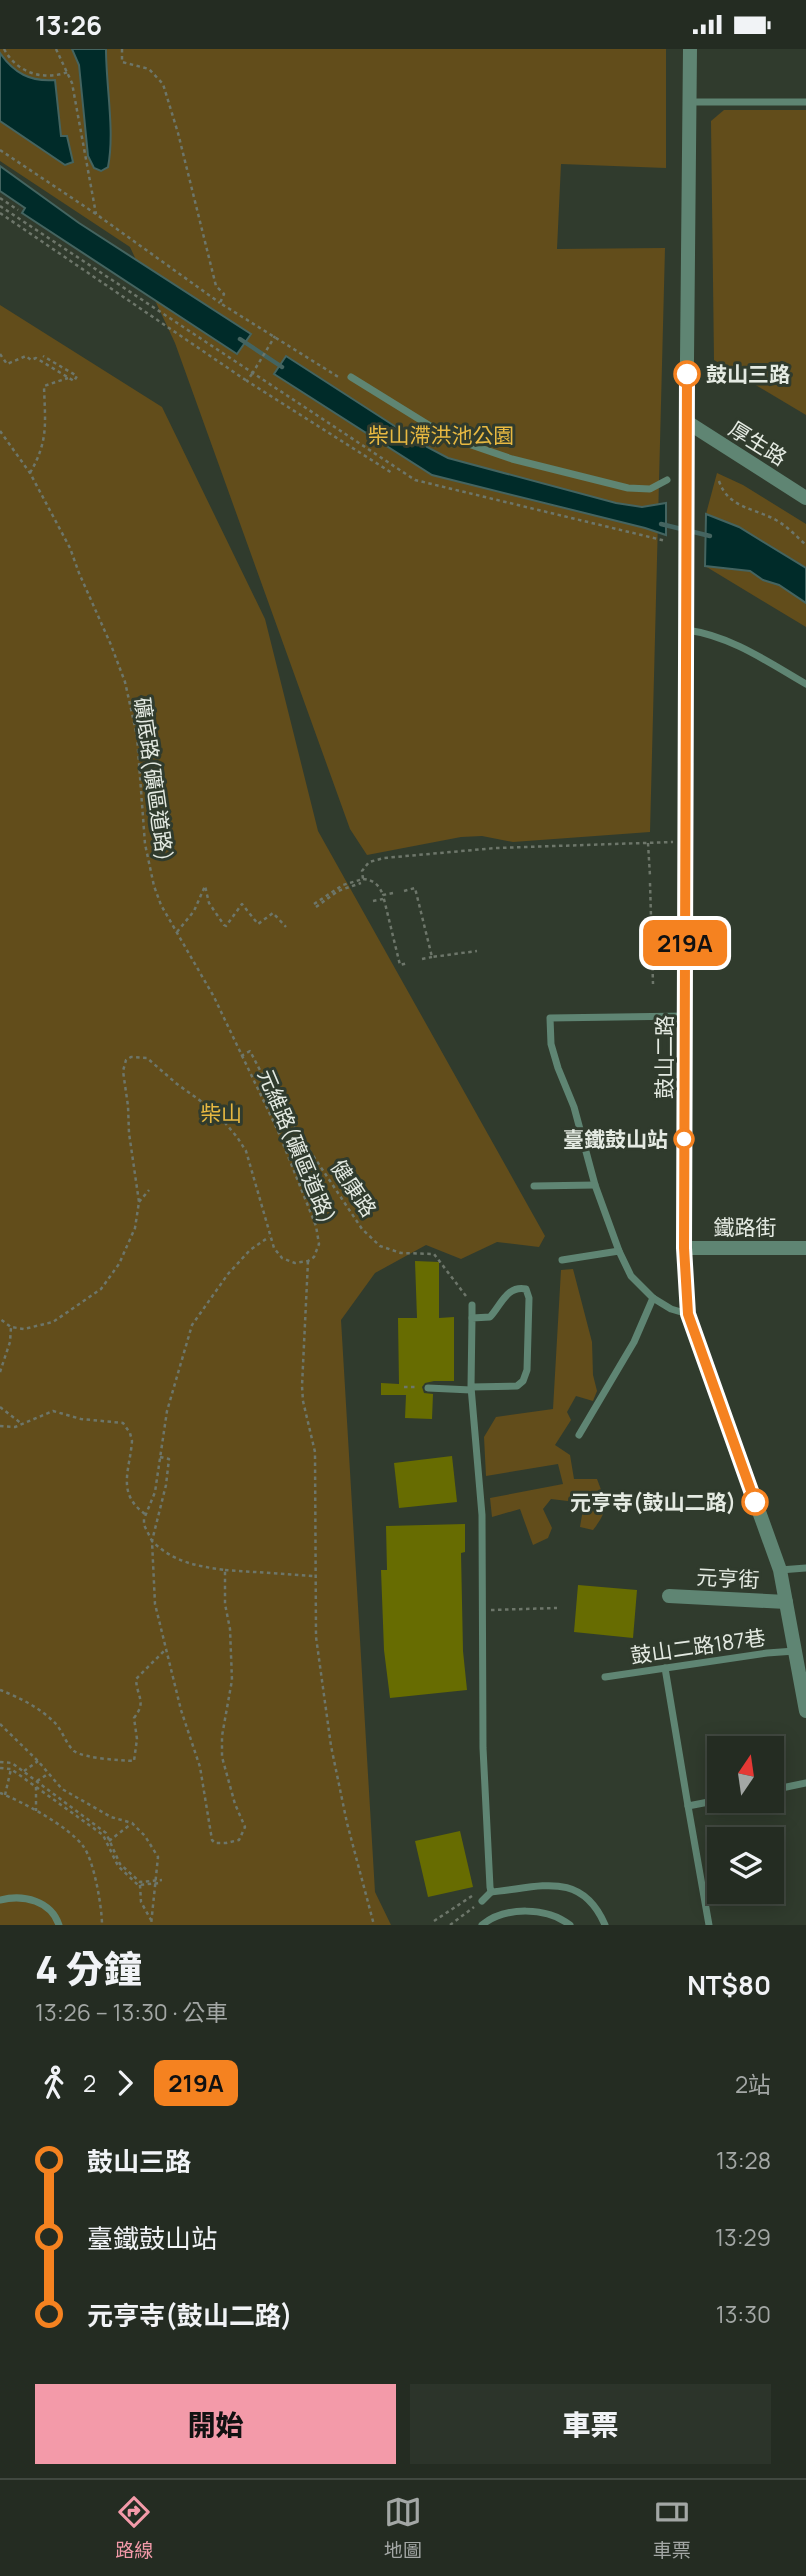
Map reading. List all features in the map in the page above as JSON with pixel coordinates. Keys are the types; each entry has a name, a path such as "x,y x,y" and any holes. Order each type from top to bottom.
{"street":[{"path":"687,422 690,49"},
{"name":"厚生路","path":"687,422 806,498"},
{"name":"鼓山二路","path":"687,422 684,1248 688,1314 780,1570 806,1711"},
{"name":"鐵路街","path":"684,1248 806,1248"},
{"name":"元亨街","path":"669,1596 786,1602"}],"lane":[{"path":"690,102 806,101"},
{"path":"351,377 424,424 472,447 628,488 650,489 667,480"},
{"path":"687,630 709,633 727,640 806,684"},
{"path":"686,1016 550,1018 551,1044 558,1069 574,1107 595,1185 619,1251 631,1276 653,1298 671,1309 688,1314"},
{"path":"534,1186 595,1185"},
{"path":"562,1260 619,1251"},
{"path":"428,1388 517,1386 523,1381 527,1370 527,1291 523,1288 510,1290 492,1316 472,1318"},
{"path":"579,1435 634,1342 653,1298"},
{"path":"472,1305 471,1389 482,1515 485,1816 491,1889 482,1901"},
{"path":"780,1570 806,1568"},
{"name":"鼓山二路187巷","path":"605,1677 796,1651"},
{"path":"665,1668 709,1925"},
{"path":"784,1788 806,1783"},
{"path":"688,1806 707,1802"},
{"path":"491,1889 560,1885 577,1891 589,1900 605,1925"},
{"path":"0,1900 29,1899 46,1905 57,1917 59,1925"},
{"path":"482,1925 504,1914 529,1912 549,1913 570,1925"}],"path":[{"path":"4,49 14,63 35,75 57,76 68,72"},
{"path":"55,49 68,72 96,214"},
{"path":"122,49 122,62 149,69 163,84 216,286 224,294 220,303"},
{"path":"0,150 96,214 220,303 275,337 247,381"},
{"path":"0,198 18,210"},
{"path":"0,206 415,480 666,541"},
{"path":"0,213 247,381 393,473"},
{"path":"0,355 7,364 26,356 31,360 36,358 74,381 77,376 43,356"},
{"path":"30,473 40,456 45,438 44,386 69,377"},
{"name":"礦底路(礦區道路)","path":"0,431 30,473 70,548 125,682 137,736 147,855 154,886 177,932 200,969 242,1056"},
{"path":"719,481 722,490 731,500 741,507 780,522 806,545"},
{"path":"362,881 362,871 366,865 384,858 496,848 678,842"},
{"path":"649,843 650,876"},
{"path":"315,905 343,885 362,881 374,882 379,886 383,897 400,965 408,963"},
{"path":"650,883 653,984"},
{"path":"177,932 194,911 205,885 209,903 224,925 226,926 242,904 258,924 273,913 286,927"},
{"path":"404,891 415,888 432,957"},
{"path":"373,901 393,893"},
{"path":"422,960 477,951"},
{"name":"健康路","path":"242,1056 250,1051 274,1097 362,1229 380,1246 401,1253 434,1254 472,1305"},
{"name":"元維路(礦區道路)","path":"242,1056 278,1131 316,1226 319,1244 314,1257 308,1261 302,1386 303,1401 314,1443 316,1637 331,1746 347,1823 374,1925"},
{"path":"0,1319 10,1327 24,1329 52,1322 107,1283 119,1264 135,1228 139,1202 124,1080 124,1063 131,1057 147,1058 154,1062 177,1084 216,1112 246,1151 269,1237 282,1258 295,1263 308,1261"},
{"path":"139,1202 149,1190"},
{"path":"269,1237 250,1250 228,1274 192,1325 167,1411 155,1492 145,1514 144,1525 152,1541 173,1558 192,1565 314,1576"},
{"path":"0,1372 10,1342 10,1327"},
{"path":"404,1387 428,1388"},
{"path":"0,1407 22,1424"},
{"path":"0,1426 15,1427 53,1411 81,1419 119,1421 126,1426 132,1441 126,1489 133,1504 145,1514"},
{"path":"160,1457 169,1459 166,1485 152,1541 155,1604 181,1710 200,1767 212,1840 219,1843 239,1840 245,1830 222,1757 222,1736 232,1679 230,1629 225,1604 225,1570"},
{"path":"482,1610 557,1608"},
{"path":"0,1690 27,1705 40,1708 58,1726 72,1749 78,1753 102,1759 134,1761 137,1739 134,1720 142,1701 136,1679 165,1650"},
{"path":"0,1724 71,1796 111,1817 132,1823 145,1836 158,1857 158,1882 151,1925"},
{"path":"23,1772 38,1761"},
{"path":"0,1762 12,1763 106,1833 120,1864 139,1882 158,1882"},
{"path":"0,1768 11,1769 103,1835 118,1866 140,1885 141,1902 151,1920"},
{"path":"11,1769 2,1794 57,1823 83,1846 91,1864 102,1925"},
{"path":"37,1781 48,1774"},
{"path":"36,1787 36,1811"},
{"path":"109,1841 132,1823"},
{"path":"140,1885 158,1882"},
{"path":"434,1921 450,1909 491,1889"},
{"path":"450,1925 482,1901"}],"green space":[{"name":"柴山滯洪池公園","path":"0,49 666,49 666,168 561,164 557,249 665,248 650,832 513,842 482,836 461,837 367,855 350,829 175,343 130,247 0,161"},
{"path":"724,110 806,110 806,415 714,360 711,121"},
{"name":"柴山","path":"0,305 162,407 265,619 318,831 545,1236 539,1247 497,1242 461,1259 426,1245 375,1273 341,1320 375,1892 391,1925 0,1925"},
{"path":"717,473 743,485 806,524 806,568 739,527 706,514"},
{"path":"705,566 750,571 763,580 779,585 806,603 806,627"},
{"path":"573,1269 592,1342 593,1375 597,1391 593,1401 576,1396 567,1412 571,1420 555,1445 570,1455 574,1479 597,1479 605,1505 593,1530 580,1527 584,1503 551,1499 543,1509 552,1528 548,1538 533,1545 520,1509 492,1517 490,1498 563,1484 558,1464 486,1476 484,1437 496,1417 553,1409 561,1270"}],"water":[{"path":"72,49 106,49 111,139 108,167 101,171 94,168 88,156 79,65"},
{"path":"0,53 23,75 55,80 61,136 67,136 73,162 65,165 0,121"},
{"path":"0,166 79,223 251,334 237,354 22,213 25,208 0,191"},
{"path":"286,356 448,458 616,503 642,507 666,503 666,535 432,475 274,374"},
{"path":"706,514 739,527 806,568 806,603 779,585 763,580 750,571 705,566"}],"building":[{"path":"415,1261 439,1262 439,1318 454,1317 454,1381 434,1381 425,1383 422,1387 424,1393 433,1394 432,1419 405,1418 406,1395 381,1395 381,1383 399,1384 398,1318 417,1318"},
{"path":"452,1456 457,1502 399,1508 394,1463"},
{"path":"465,1524 465,1552 461,1553 463,1651 467,1690 390,1698 384,1650 381,1570 387,1570 386,1526"},
{"path":"578,1585 637,1590 633,1638 574,1632"},
{"path":"460,1831 473,1887 428,1897 415,1841"}],"waterway":[{"path":"240,339 282,367"},
{"path":"661,524 710,536"}],"bus line":[{"name":"219A","path":"687,374 684,1248 688,1314 755,1502"}],"place":[{"name":"鼓山三路","path":"687,374"},
{"name":"臺鐵鼓山站","path":"684,1139"},
{"name":"元亨寺(鼓山二路)","path":"755,1502"}]}
